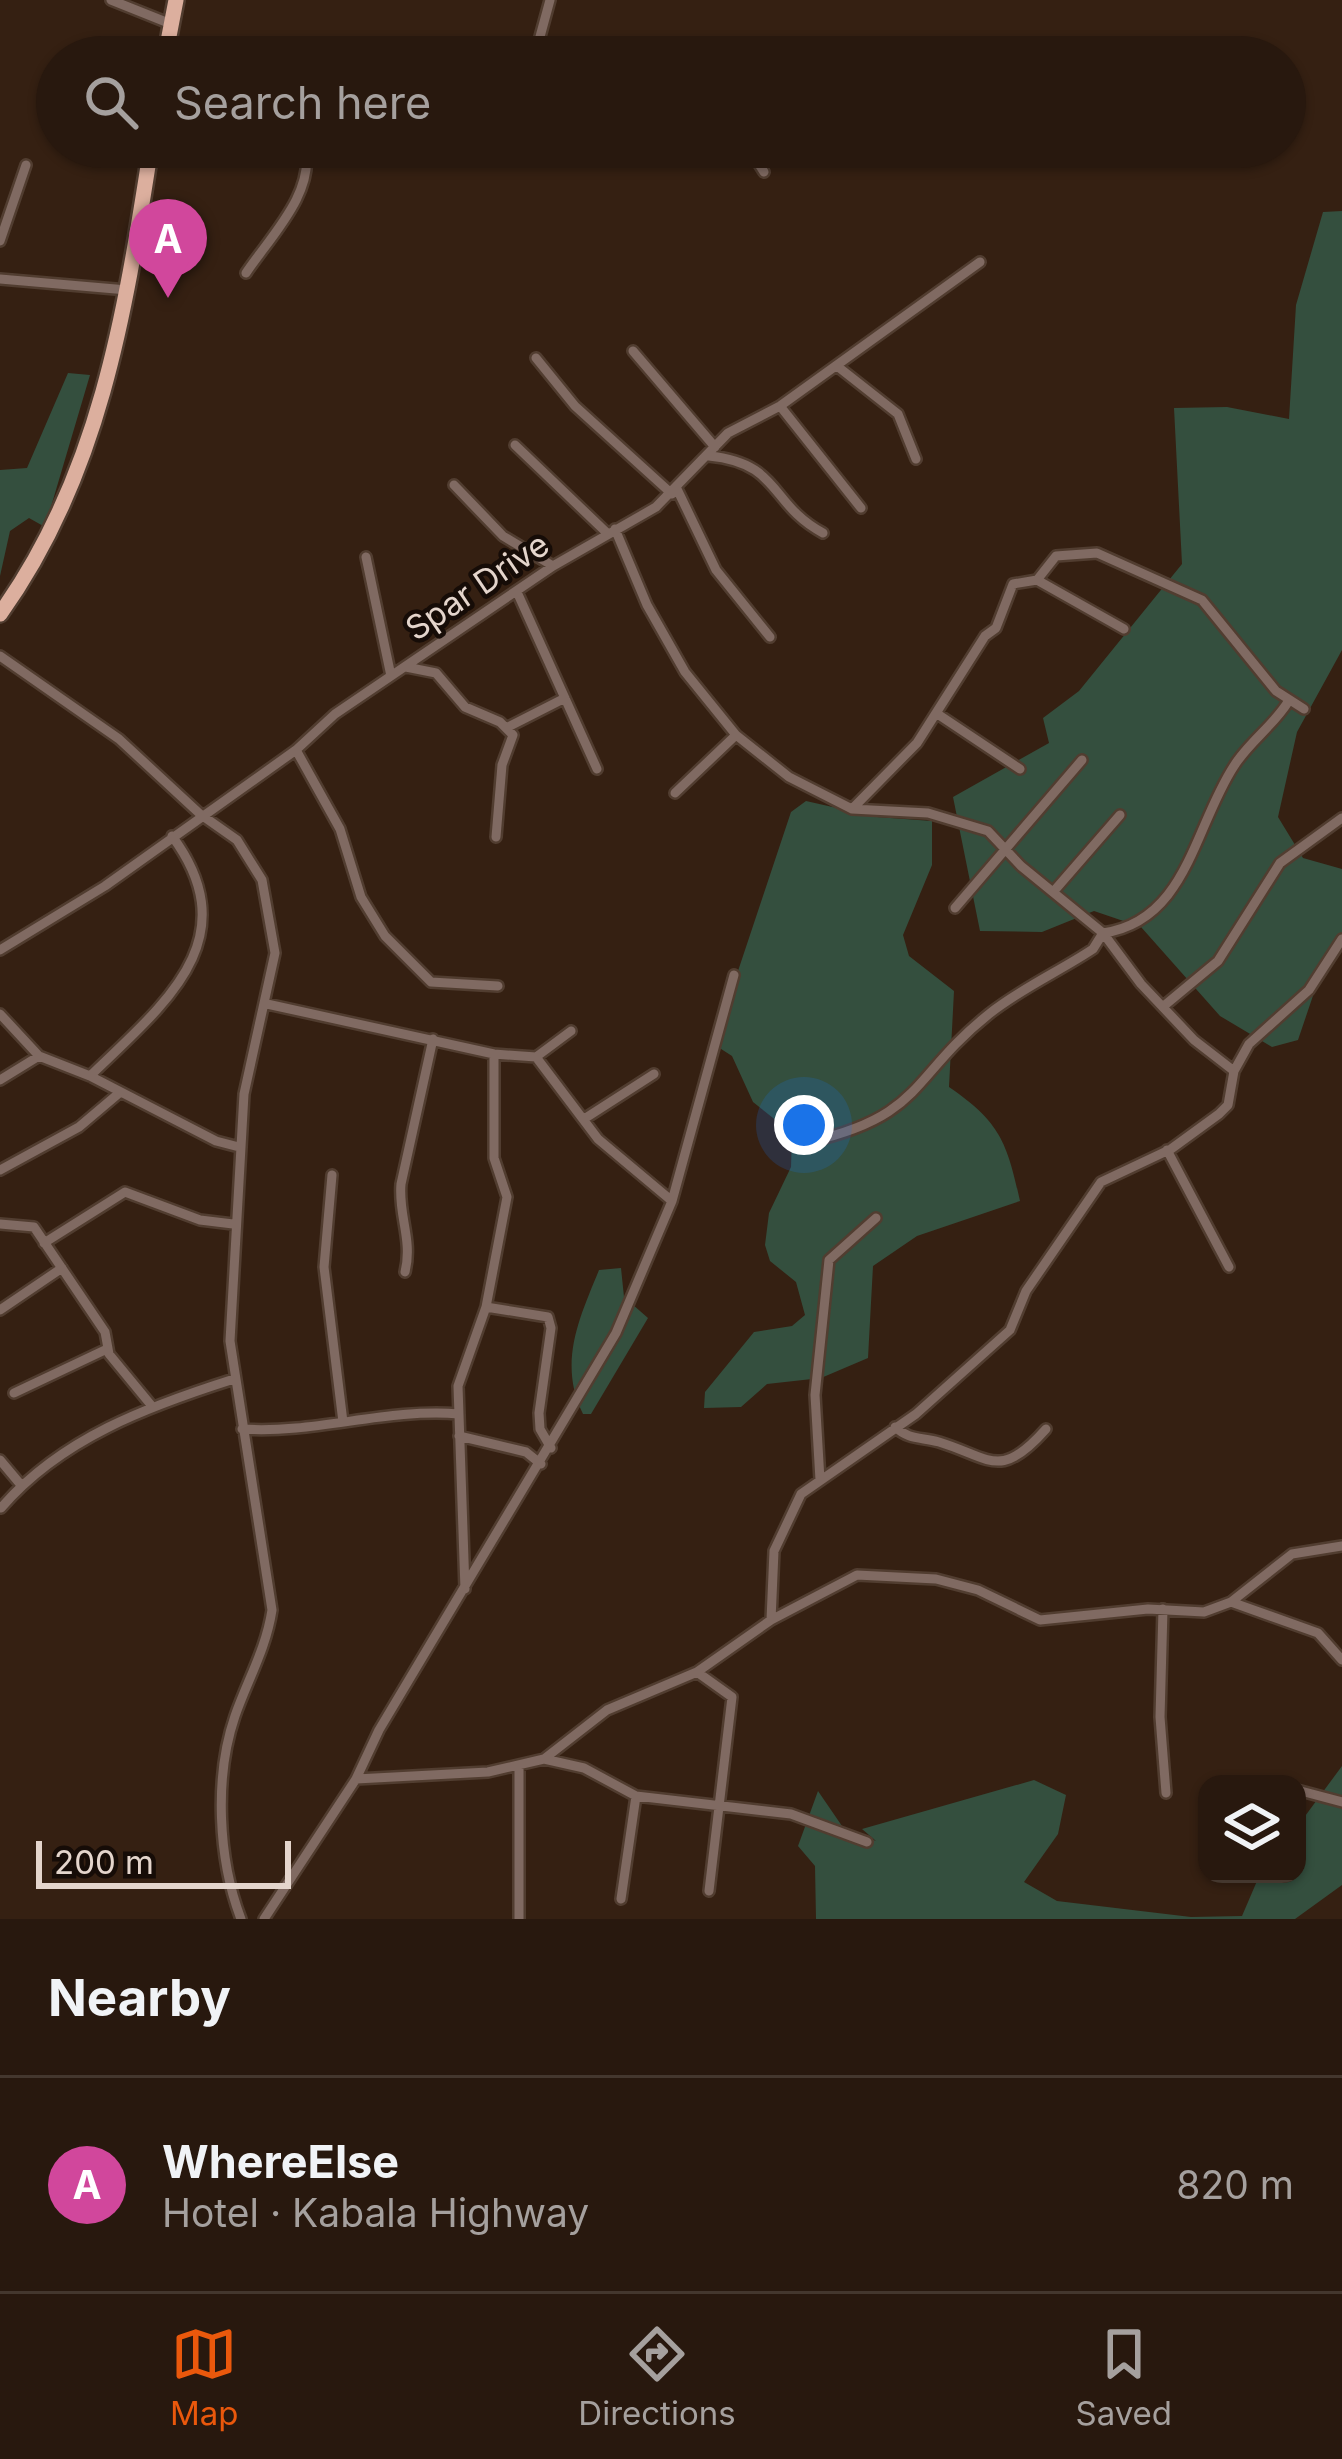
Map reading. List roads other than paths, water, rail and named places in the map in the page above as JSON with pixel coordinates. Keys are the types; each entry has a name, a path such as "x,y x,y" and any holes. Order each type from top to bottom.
{"main road":[{"path":"169,36 176,0"},
{"path":"0,614 43,548 88,451 127,290 147,168"}],"street":[{"path":"111,0 171,24"},
{"path":"540,36 550,0"},
{"path":"0,241 26,165"},
{"path":"246,273 303,187 309,168"},
{"path":"761,168 764,172"},
{"name":"Spar Drive","path":"0,950 105,886 296,750 335,714 553,566 675,492 728,433 780,406 980,262"},
{"path":"0,278 127,290"},
{"path":"633,351 712,452 755,466 799,519 823,533"},
{"path":"536,358 575,406 675,492 716,570 770,637"},
{"path":"837,365 898,415 916,459"},
{"path":"780,406 861,508"},
{"path":"515,445 611,531 685,672 736,735 789,777 852,809 888,815 928,813 988,830 1006,844 1021,866 1103,933 1141,985 1234,1071"},
{"path":"454,485 503,536 553,566"},
{"path":"1037,580 1056,556 1097,553 1202,600 1288,702 1304,709"},
{"path":"366,557 391,676"},
{"path":"852,809 917,743 985,636 996,628 1013,584 1037,580 1124,629"},
{"path":"517,592 597,769"},
{"path":"0,656 119,739 200,814 237,840 262,880 274,953 267,1004 250,1063 239,1147 233,1224 234,1379 272,1610 268,1639 235,1716 223,1790 230,1889 241,1919"},
{"path":"406,667 436,673 465,707 513,735 502,765 496,837"},
{"path":"508,728 565,698"},
{"path":"1103,933 1128,929 1154,916 1204,832 1234,765 1288,702"},
{"path":"936,713 1020,769"},
{"path":"676,793 736,735"},
{"path":"296,750 340,829 350,874 385,936 431,982 499,986"},
{"path":"955,908 1082,760"},
{"path":"1054,891 1120,815"},
{"path":"1166,1005 1218,961 1244,913 1280,863 1342,818"},
{"path":"90,1076 172,992 206,928 199,883 172,836"},
{"path":"809,1142 862,1130 893,1113 989,1014 1094,950 1103,933"},
{"path":"771,1620 774,1551 801,1494 940,1395 1010,1330 1026,1292 1101,1182 1167,1150 1228,1105 1241,1057 1264,1026 1336,961 1342,939"},
{"path":"263,1919 356,1779 379,1730 616,1333 672,1201 734,975"},
{"path":"267,1004 494,1054 536,1057 571,1031"},
{"path":"0,1013 39,1056 90,1076 216,1141 239,1147"},
{"path":"405,1272 410,1240 399,1203 401,1184 433,1039"},
{"path":"465,1592 459,1436 462,1366 486,1307 508,1197 494,1158 494,1054"},
{"path":"0,1080 39,1056"},
{"path":"536,1057 636,1176 672,1201"},
{"path":"1216,1058 1241,1057"},
{"path":"584,1119 653,1074"},
{"path":"0,1170 79,1126 118,1094"},
{"path":"1167,1150 1229,1267"},
{"path":"332,1175 324,1267 343,1422"},
{"path":"44,1243 125,1192 200,1220 233,1224"},
{"path":"820,1480 815,1395 830,1260 876,1218"},
{"path":"0,1224 24,1222 44,1243 104,1332 107,1349 151,1405"},
{"path":"0,1310 62,1268"},
{"path":"486,1307 548,1317 551,1328 539,1413 540,1429 551,1448"},
{"path":"14,1393 107,1349"},
{"path":"1,1508 53,1460 151,1405 234,1379"},
{"path":"242,1429 343,1422 388,1412 459,1414"},
{"path":"895,1427 910,1438 935,1441 980,1462 1028,1450 1046,1429"},
{"path":"459,1436 526,1452 541,1464"},
{"path":"0,1460 21,1485"},
{"path":"356,1779 519,1766 544,1759 607,1709 698,1672 771,1620 867,1573 936,1579 978,1590 1040,1620 1163,1609 1214,1611 1292,1554 1342,1546"},
{"path":"1231,1602 1318,1633 1342,1660"},
{"path":"1163,1609 1160,1717 1166,1793"},
{"path":"698,1672 732,1697 709,1891"},
{"path":"544,1759 584,1768 636,1796 791,1814 867,1842"},
{"path":"519,1766 519,1919"},
{"path":"1306,1792 1342,1802"},
{"path":"621,1899 636,1796"}],"place":[{"name":"WhereElse","path":"168,298"}]}
